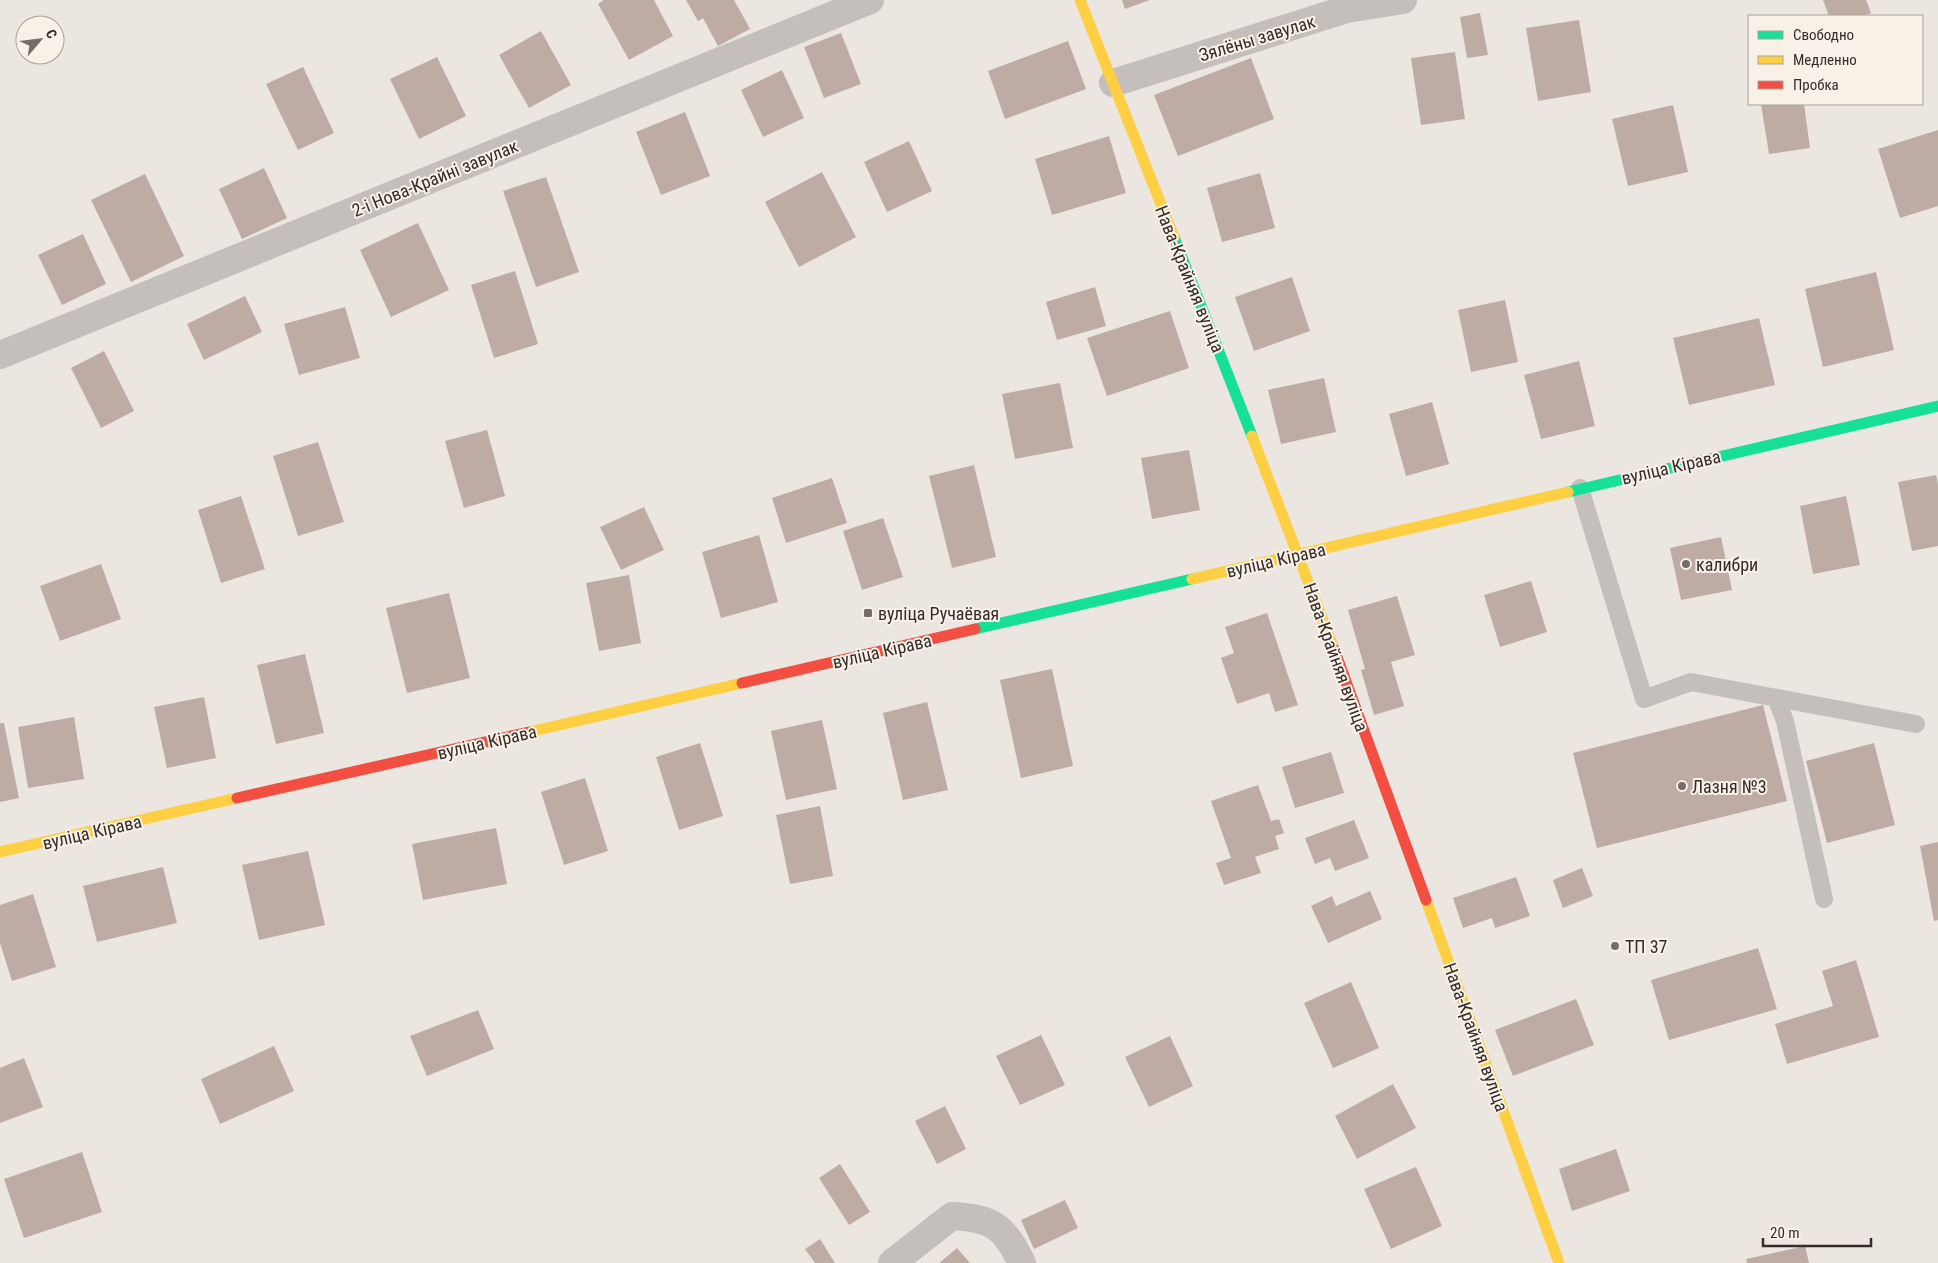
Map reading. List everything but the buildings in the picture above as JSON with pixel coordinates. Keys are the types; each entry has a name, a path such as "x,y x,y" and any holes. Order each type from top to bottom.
{"main road":[{"name":"Нава-Крайняя вуліца","path":"1080,0 1299,555 1559,1263"},
{"name":"вуліца Кірава","path":"0,852 1299,555 1938,406"}],"street":[{"name":"2-і Нова-Крайні завулак","path":"0,355 870,0"},
{"name":"Зялёны завулак","path":"1113,83 1347,10 1403,0"},
{"path":"892,1263 952,1216 974,1217 989,1222 1002,1231 1013,1245 1022,1263"}],"lane":[{"path":"1580,488 1644,699 1691,682 1916,724"},
{"path":"1776,698 1785,722 1824,899"}],"traffic: fast":[{"path":"1174,237 1252,436"},
{"path":"1568,492 1938,406"},
{"path":"975,629 1192,579"}],"traffic: slow":[{"path":"1080,0 1174,237"},
{"path":"1252,436 1334,649"},
{"path":"1192,579 1568,492"},
{"path":"529,732 742,683"},
{"path":"0,852 237,798"},
{"path":"1426,900 1559,1263"}],"traffic: jam":[{"path":"742,683 975,629"},
{"path":"1334,649 1426,900"},
{"path":"237,798 529,732"}],"place":[{"name":"калибри","path":"1686,564"},
{"name":"вуліца Ручаёвая","path":"868,613"},
{"name":"Лазня №3","path":"1682,786"},
{"name":"ТП 37","path":"1615,946"}]}
